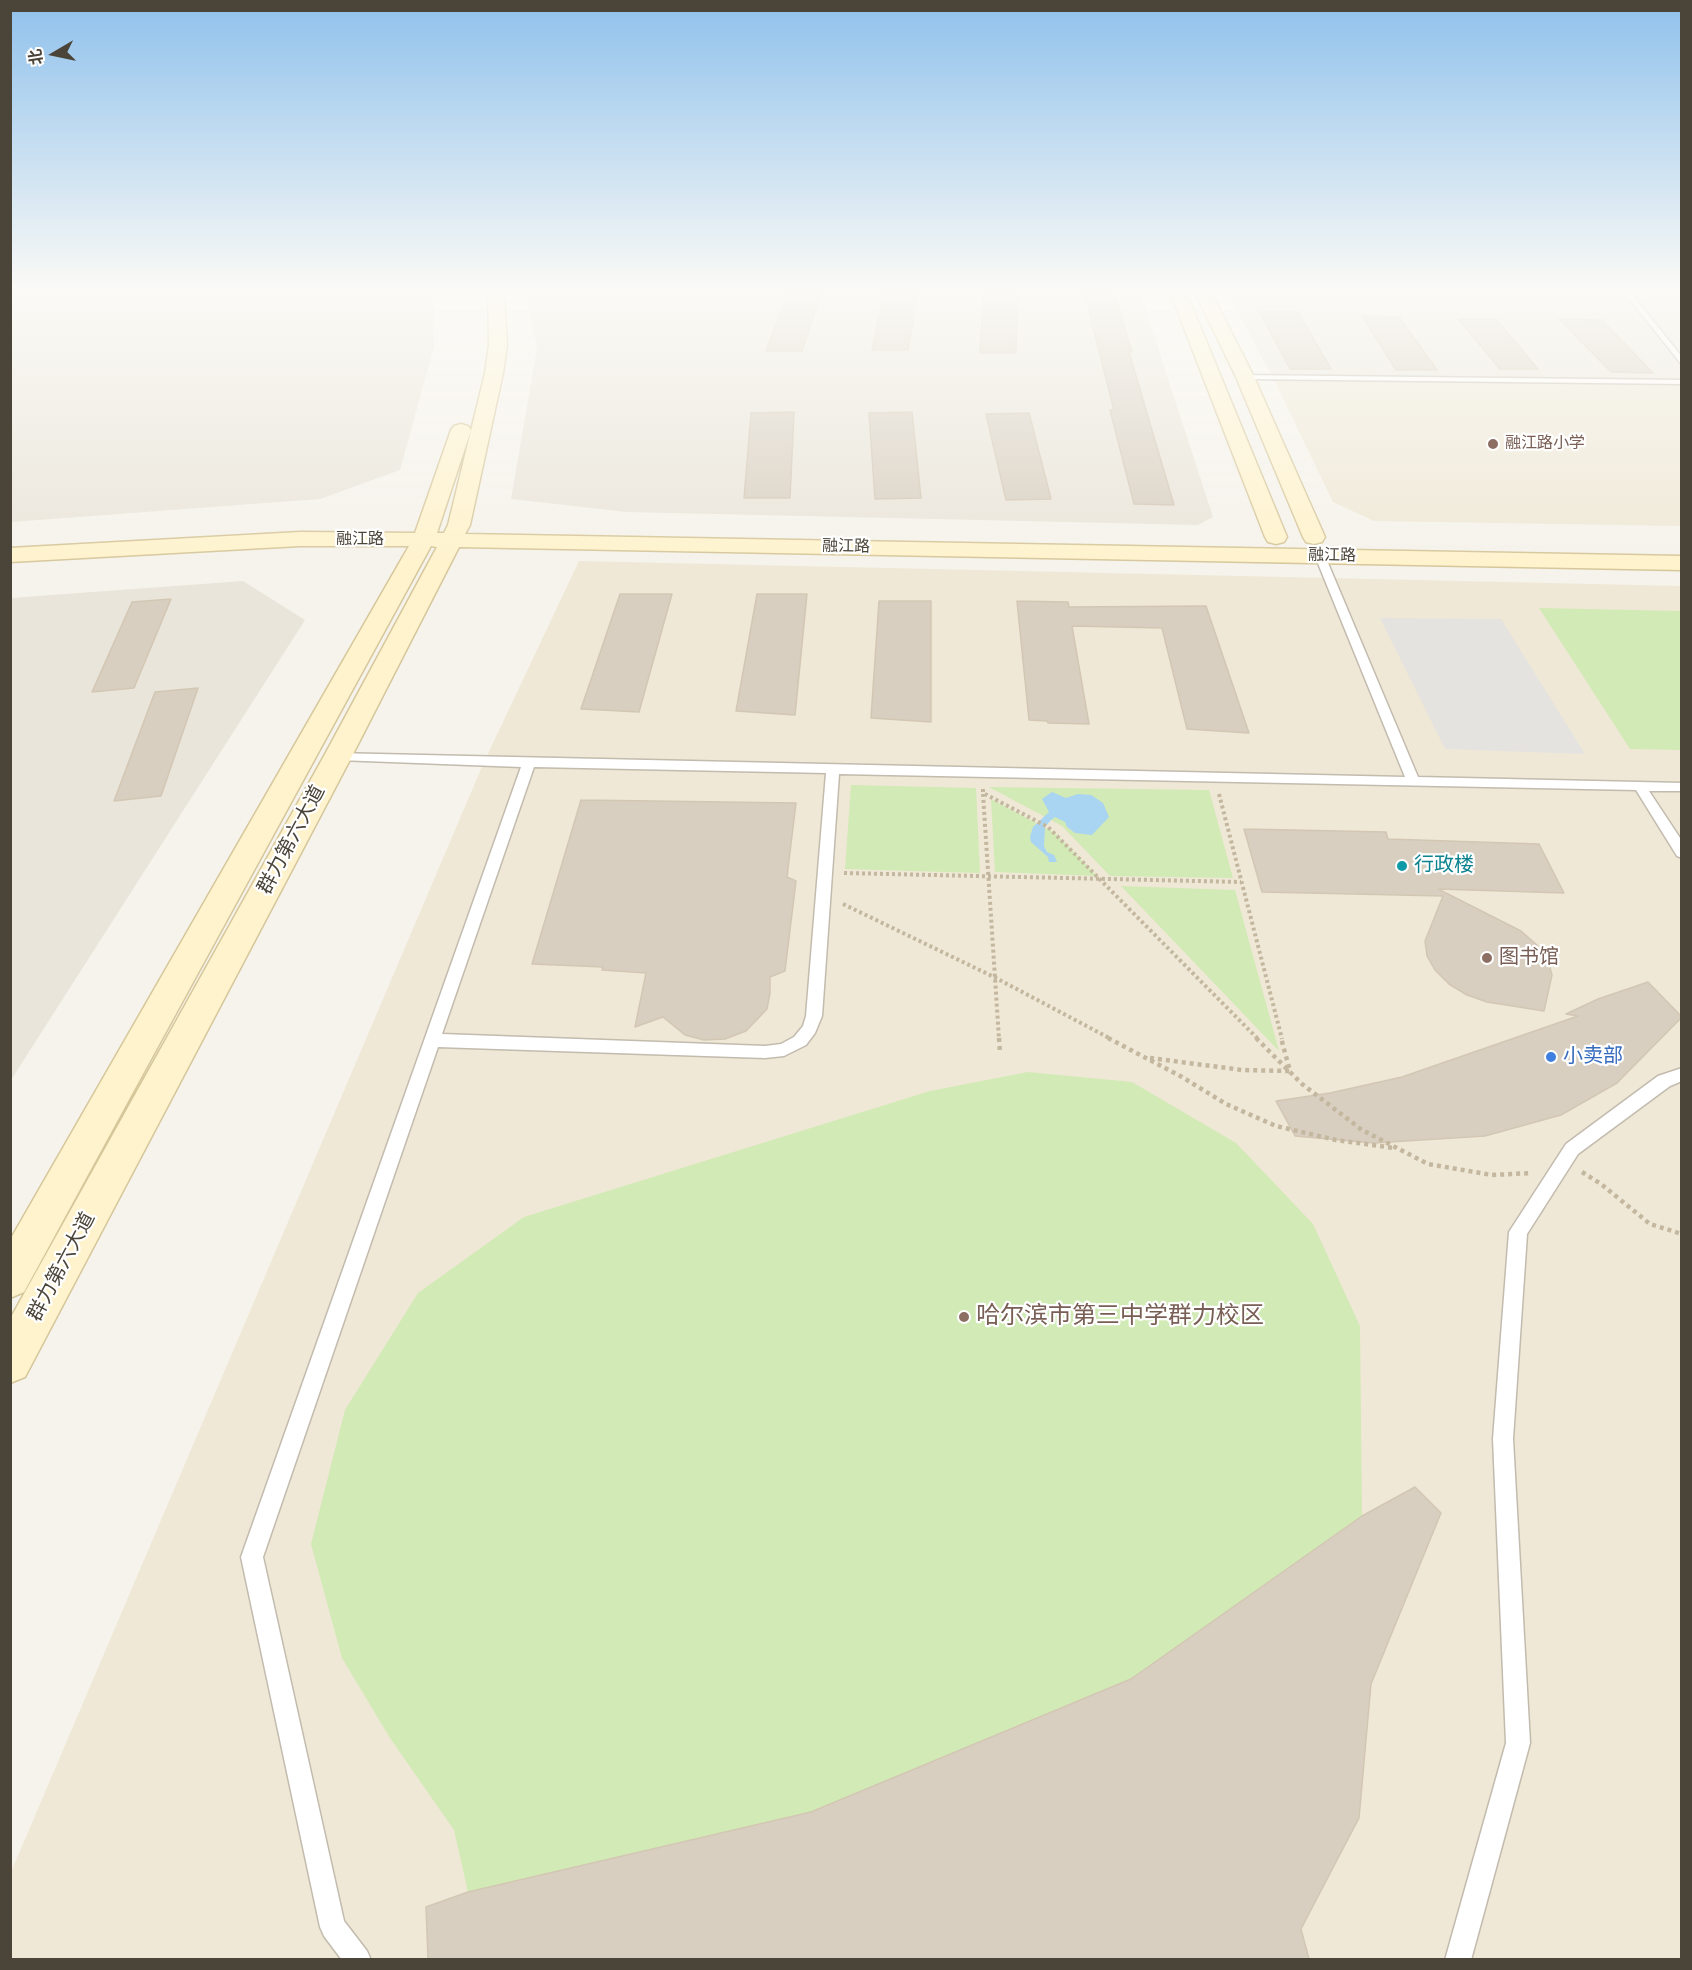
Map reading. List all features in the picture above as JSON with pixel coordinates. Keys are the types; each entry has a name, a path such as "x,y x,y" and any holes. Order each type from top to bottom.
{"main road":[{"name":"群力第六大道","path":"10,1279 441,532 471,384"},
{"name":"群力第六大道","path":"10,1362 338,756 441,532 490,384"},
{"path":"1215,384 1276,537"},
{"path":"1248,384 1317,546"},
{"name":"融江路","path":"10,539 255,526 441,532 1317,546 1682,546"},
{"name":"融江路","path":"10,555 441,532 1276,537 1317,546 1682,562"}],"lane":[{"path":"1317,546 1413,781"},
{"path":"338,756 528,763 1682,787"},
{"path":"358,1959 333,1928 252,1557 528,763"},
{"path":"432,1040 765,1052 784,1050 800,1041 810,1029 814,1016 833,768"},
{"path":"1640,786 1682,854"},
{"path":"1458,1959 1518,1743 1503,1427 1518,1232 1572,1149 1664,1081 1682,1074"}],"path":[{"path":"982,771 1000,1053"},
{"path":"1214,776 1290,1071"},
{"path":"983,793 1048,827 1302,1084 1362,1130 1428,1164 1492,1174 1583,1172 1650,1224 1682,1234"},
{"path":"826,873 1241,882"},
{"path":"824,895 996,978 1144,1057 1226,1104 1276,1126 1336,1140 1398,1148"},
{"path":"1144,1057 1242,1070 1290,1071"}],"shaded area":[{"path":"11,384 424,384 400,470 320,499 11,522"},
{"path":"531,384 1170,384 1213,517 1198,525 626,512 511,499"},
{"name":"融江路小学","path":"1276,384 1681,385 1681,526 1374,521 1333,502"},
{"path":"1594,384 1681,384 1681,385"},
{"name":"哈尔滨市第三中学群力校区","path":"579,561 1681,586 1681,1959 11,1960 11,1872 484,762"},
{"path":"243,581 305,620 11,1080 11,598"},
{"path":"1380,618 1501,619 1585,754 1445,749"}],"green space":[{"path":"1539,608 1681,611 1681,750 1630,749"},
{"path":"851,785 976,788 980,873 845,869"},
{"path":"989,787 1209,790 1233,878 1110,876 1062,826"},
{"path":"991,799 1055,833 1097,876 995,872"},
{"path":"1121,886 1235,890 1279,1051"},
{"path":"1028,1072 1132,1082 1236,1143 1313,1224 1360,1326 1362,1516 1131,1679 811,1812 468,1892 454,1830 390,1738 342,1658 311,1544 345,1410 418,1293 524,1217 930,1091"}],"water":[{"path":"1052,792 1066,798 1078,794 1091,795 1103,803 1109,817 1092,835 1075,833 1067,827 1065,822 1055,817 1051,820 1045,827 1044,846 1047,852 1054,855 1057,862 1049,862 1048,857 1031,842 1030,837 1033,827 1049,812 1042,799"}],"building":[{"path":"1107,384 1138,384 1174,505 1134,504 1110,410 1114,410"},
{"path":"794,412 790,498 744,498 751,413"},
{"path":"912,412 921,498 875,499 869,413"},
{"path":"1029,413 1051,499 1006,500 986,414"},
{"path":"620,594 672,594 639,712 581,709"},
{"path":"757,594 807,594 795,715 736,711"},
{"path":"171,599 134,688 92,692 132,602"},
{"path":"879,601 931,601 931,722 871,718"},
{"path":"1017,601 1068,602 1069,607 1206,606 1249,733 1187,729 1162,628 1072,626 1089,724 1029,720"},
{"path":"198,688 161,796 114,801 155,692"},
{"path":"581,800 796,803 787,877 796,881 785,971 770,977 767,1009 746,1031 725,1039 704,1040 685,1035 663,1017 635,1027 646,973 602,970 603,967 532,964"},
{"name":"行政楼","path":"1244,829 1386,832 1388,839 1539,844 1564,893 1438,889 1521,931 1537,945 1548,960 1552,975 1544,1011 1487,1002 1467,995 1449,984 1435,970 1427,956 1425,941 1443,896 1262,892"},
{"name":"小卖部","path":"1648,982 1682,1017 1617,1083 1561,1115 1485,1136 1374,1143 1295,1136 1276,1101 1330,1093 1402,1077 1578,1016 1566,1014 1598,999"},
{"path":"1415,1487 1441,1513 1371,1684 1359,1818 1301,1929 1309,1959 428,1959 426,1907 468,1892 811,1812 1131,1679 1362,1516"}],"place":[{"name":"融江路小学","path":"1493,444"},
{"name":"行政楼","path":"1402,866"},
{"name":"图书馆","path":"1487,958"},
{"name":"小卖部","path":"1551,1057"},
{"name":"哈尔滨市第三中学群力校区","path":"964,1317"}]}
